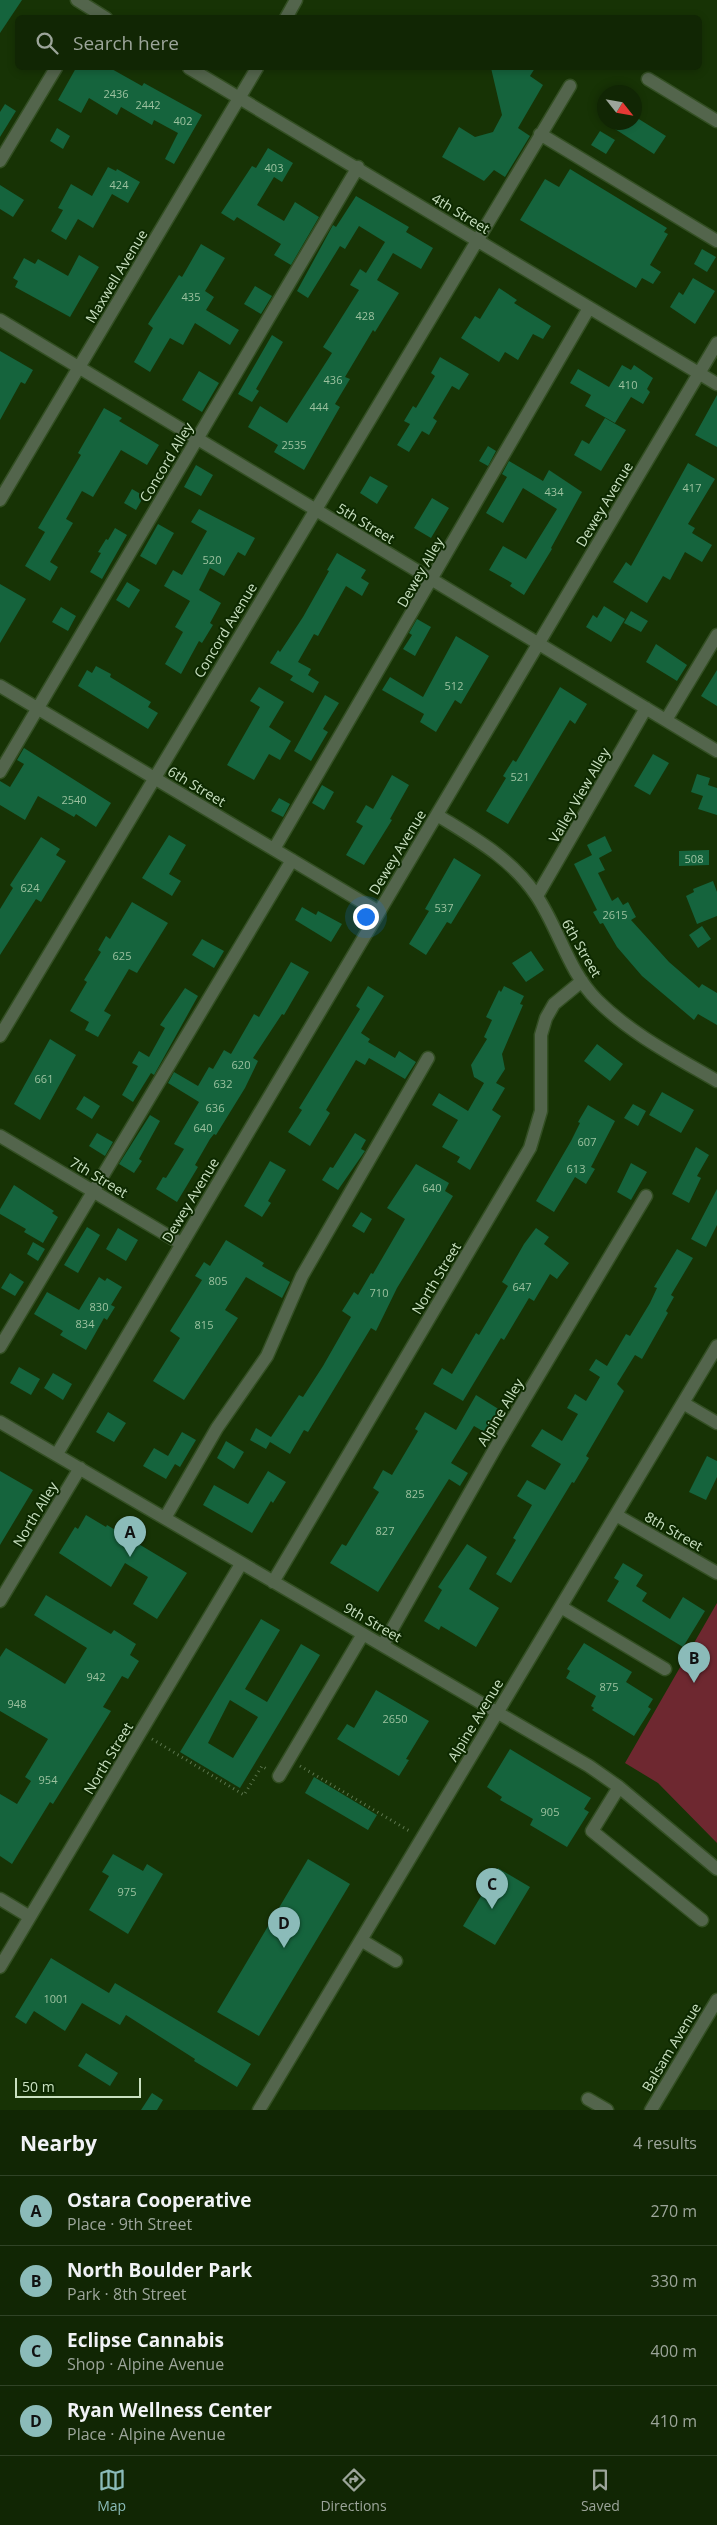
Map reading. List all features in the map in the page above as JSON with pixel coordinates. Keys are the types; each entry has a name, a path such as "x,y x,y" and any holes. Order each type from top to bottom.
{"street":[{"path":"77,0 89,13"},
{"path":"288,15 296,0"},
{"path":"0,161 55,70"},
{"name":"4th Street","path":"192,70 358,167 717,384"},
{"name":"Maxwell Avenue","path":"0,500 256,70"},
{"path":"648,79 717,121"},
{"name":"Concord Avenue","path":"0,1036 570,86"},
{"path":"540,134 717,241"},
{"name":"Concord Alley","path":"0,772 358,167"},
{"name":"Dewey Alley","path":"274,850 433,580 589,308"},
{"name":"5th Street","path":"0,320 717,751"},
{"name":"Dewey Avenue","path":"57,1454 717,343"},
{"path":"666,720 717,635"},
{"name":"6th Street","path":"0,686 379,912"},
{"name":"Valley View Alley","path":"537,896 646,708"},
{"name":"6th Street","path":"436,815 493,849 517,871 537,896 582,981 597,1000 633,1030 717,1081"},
{"path":"0,1347 292,860"},
{"name":"North Street","path":"273,1582 530,1148 541,1111 541,1035 546,1018 554,1004 582,981"},
{"path":"165,1518 217,1428 267,1356 302,1276 428,1058"},
{"name":"7th Street","path":"0,1136 182,1244"},
{"name":"Alpine Alley","path":"383,1645 502,1437 646,1196"},
{"name":"Alpine Avenue","path":"259,2110 717,1346"},
{"path":"683,1403 717,1423"},
{"name":"9th Street","path":"0,1422 589,1766 619,1787 717,1868"},
{"name":"North Alley","path":"0,1601 80,1468"},
{"name":"8th Street","path":"616,1515 717,1573"},
{"name":"North Street","path":"0,1967 241,1564"},
{"path":"561,1607 665,1669"},
{"path":"279,1776 363,1634"},
{"path":"619,1787 592,1831 702,1920"},
{"path":"0,1899 30,1917"},
{"path":"361,1940 396,1961"},
{"name":"Balsam Avenue","path":"652,2110 715,2006"},
{"path":"588,2099 607,2110"}],"path":[{"path":"141,1733 244,1795 262,1766 279,1776"},
{"path":"289,1760 422,1838"}],"shaded area":[{"path":"717,1603 717,1843 658,1783 625,1763"}],"building":[{"path":"0,0 22,0 0,33"},
{"path":"75,70 114,70 142,86 144,83 202,115 174,164 165,159 178,133 154,120 152,125 121,107 117,115 89,98 81,113 58,100"},
{"path":"491,70 534,70 530,76 543,85 518,128 530,136 505,177 494,170 484,181 442,157 459,127 475,137 493,132 502,115"},
{"path":"5,104 16,111 0,137 0,112"},
{"path":"642,121 666,136 654,154 616,130 642,130"},
{"path":"57,128 70,136 63,149 50,141"},
{"path":"600,131 615,140 606,154 591,145"},
{"path":"268,148 293,163 282,182 274,177 257,205 284,221 295,202 319,217 291,265 274,255 281,244 237,217 234,221 221,213 252,166 256,168"},
{"path":"108,167 116,171 117,169 140,182 128,203 112,194 93,228 78,219 66,240 51,231 63,210 58,208 71,184 92,196"},
{"path":"570,169 667,228 664,232 668,234 650,265 661,272 653,284 642,278 636,288 520,220 545,179 559,187"},
{"path":"0,185 24,200 13,217 0,209"},
{"path":"356,196 409,227 406,232 433,248 421,269 393,253 377,280 399,293 375,332 373,330 345,377 350,379 335,404 340,407 304,470 274,452 278,445 248,427 260,406 287,423 332,353 323,347 359,290 350,285 360,269 366,273 385,242 359,226 345,249 340,246 308,298 297,291 333,225 336,227"},
{"path":"201,244 225,258 205,291 214,297 206,310 239,330 230,345 195,323 183,345 170,338 150,372 134,362 153,328 148,324 179,275 182,277"},
{"path":"702,249 716,257 707,272 694,264"},
{"path":"79,255 99,267 70,317 15,287 18,281 13,278 24,258 35,264 38,259 68,276"},
{"path":"693,278 715,291 695,324 670,307 679,292 683,295"},
{"path":"255,286 272,296 261,314 244,304"},
{"path":"499,288 517,300 514,303 551,326 543,339 533,334 518,360 505,352 499,362 461,338 475,316 480,319"},
{"path":"272,335 283,342 256,389 259,391 252,402 238,394"},
{"path":"0,351 33,370 25,384 21,382 0,420"},
{"path":"440,357 469,374 459,390 452,386 433,418 437,421 429,435 422,431 409,452 397,445 410,424 404,421 413,406 416,408 435,376 431,373"},
{"path":"622,365 631,370 634,365 653,378 647,389 650,392 643,404 631,397 615,423 585,406 591,395 570,383 578,369 609,387"},
{"path":"199,371 219,383 202,412 182,400"},
{"path":"717,395 717,447 695,435"},
{"path":"104,408 122,418 119,421 159,445 147,465 121,450 93,497 82,491 66,519 73,523 50,562 58,567 50,581 25,566 45,532 38,528 81,455 78,453"},
{"path":"605,418 626,430 601,471 574,455 582,440 589,444"},
{"path":"488,446 496,451 488,466 479,461"},
{"path":"509,461 543,481 549,470 582,492 552,549 524,595 510,586 512,583 489,570 503,546 526,559 557,509 523,488 503,523 486,513 507,477 502,474"},
{"path":"688,463 715,479 688,524 695,528 692,533 712,545 702,562 685,552 670,580 663,576 647,603 613,582 626,562 631,566"},
{"path":"196,465 213,475 201,496 184,487"},
{"path":"370,476 388,486 377,504 360,493"},
{"path":"132,489 144,496 136,510 124,503"},
{"path":"432,498 449,508 431,538 414,528"},
{"path":"199,509 255,538 245,556 238,552 224,576 210,568 199,590 221,603 210,623 213,625 202,643 199,641 181,674 165,664 183,632 175,627 190,601 164,586 173,570 182,575 207,531 191,522"},
{"path":"158,524 174,533 156,565 140,556"},
{"path":"115,528 127,535 102,579 90,572 101,553 98,552"},
{"path":"337,553 366,570 361,578 369,583 362,596 346,586 318,636 314,634 298,662 311,669 308,675 319,682 313,693 290,680 293,676 270,663 278,650 280,652 303,617"},
{"path":"127,582 140,590 129,608 116,600"},
{"path":"0,584 26,599 0,643"},
{"path":"604,606 625,619 611,642 586,627 593,615 597,618"},
{"path":"61,607 76,616 68,631 52,622"},
{"path":"631,611 648,621 641,632 624,623"},
{"path":"417,619 431,627 415,656 403,649 412,635 409,633"},
{"path":"456,636 489,656 461,704 455,700 436,732 420,722 424,714 382,690 390,677 423,697"},
{"path":"656,644 687,665 677,681 646,662"},
{"path":"96,666 111,674 110,677 151,702 148,707 158,713 148,729 78,686 87,670 92,673"},
{"path":"717,670 717,706 701,696"},
{"path":"259,687 284,702 269,727 291,741 280,760 269,754 254,780 227,765 260,707 250,701"},
{"path":"560,687 587,704 575,724 570,720 508,824 486,811 506,778 503,776 513,760 516,762"},
{"path":"325,695 339,703 323,729 328,732 311,761 294,751"},
{"path":"24,748 111,803 96,827 76,814 74,817 38,796 25,820 0,805 0,781 10,787 24,764 17,760"},
{"path":"653,754 669,763 650,795 634,786"},
{"path":"697,774 710,778 708,785 717,788 717,815 698,809 703,796 691,792"},
{"path":"392,775 409,785 390,819 392,820 364,865 346,855 363,826 356,822 366,805 373,809"},
{"path":"322,785 334,792 324,810 312,803"},
{"path":"279,798 290,804 283,817 271,811"},
{"path":"169,835 186,845 169,874 181,881 172,896 142,878"},
{"path":"605,836 612,851 599,858 605,870 598,873 612,901 618,897 623,905 628,902 636,917 631,920 669,962 699,988 702,984 717,993 717,1025 698,1014 694,1020 642,976 617,947 603,923 600,924 593,912 597,910 574,864 592,855 587,845"},
{"path":"41,837 60,849 56,855 66,861 41,902 36,899 0,955 0,909 13,888 10,885"},
{"path":"709,850 709,865 679,866 679,851"},
{"path":"454,858 481,875 451,924 447,922 426,955 409,944 429,911 425,909"},
{"path":"713,881 717,892 717,916 697,924 686,896 694,892 693,889"},
{"path":"132,902 168,923 137,973 129,969 104,1011 111,1015 98,1037 85,1030 89,1022 70,1011 87,982 84,980 101,952 98,950 106,936 110,939"},
{"path":"302,907 316,915 318,911 342,924 331,942 295,920"},
{"path":"702,926 711,939 698,948 689,935"},
{"path":"202,939 224,951 214,968 192,955"},
{"path":"531,951 544,970 526,982 512,963"},
{"path":"291,962 309,972 284,1015 282,1014 253,1058 258,1061 245,1088 216,1135 214,1134 210,1139 195,1165 198,1167 177,1202 156,1189 163,1177 166,1178 184,1149 174,1144 199,1102 168,1083 174,1072 198,1086 209,1067 213,1069 224,1050 231,1054 254,1014 259,1017"},
{"path":"368,986 384,996 361,1033 370,1039 368,1042 395,1058 399,1051 416,1062 405,1079 369,1058 365,1065 356,1060 326,1110 330,1113 310,1146 288,1132 302,1110 299,1108 360,1009 356,1006"},
{"path":"504,986 524,996 520,1004 523,1005 502,1054 505,1069 496,1083 505,1088 492,1110 501,1116 470,1170 457,1162 460,1157 442,1147 458,1120 432,1105 439,1093 468,1111 484,1083 474,1077 471,1065 487,1039 484,1037 492,1020 486,1017 499,990 501,992"},
{"path":"185,988 198,996 154,1075 151,1073 133,1102 122,1095 138,1066 132,1063 139,1051 149,1057 165,1028 160,1025"},
{"path":"50,1039 76,1055 40,1120 14,1104"},
{"path":"597,1044 623,1064 610,1081 584,1061"},
{"path":"662,1092 694,1110 681,1133 649,1115"},
{"path":"84,1096 100,1106 92,1119 76,1109"},
{"path":"633,1104 646,1111 638,1126 624,1118"},
{"path":"588,1105 615,1121 591,1167 595,1169 586,1184 575,1177 554,1212 536,1201 571,1141 580,1123 578,1122"},
{"path":"150,1115 160,1121 139,1159 142,1161 134,1173 119,1164"},
{"path":"97,1133 113,1142 105,1156 89,1146"},
{"path":"355,1133 366,1140 361,1149 365,1151 338,1190 322,1180 330,1167 333,1168"},
{"path":"696,1147 709,1155 697,1176 701,1178 689,1203 672,1194"},
{"path":"270,1161 286,1170 268,1201 271,1203 262,1217 244,1206"},
{"path":"631,1163 647,1172 631,1200 617,1192"},
{"path":"416,1164 449,1183 445,1191 453,1196 397,1288 376,1331 371,1328 308,1432 304,1430 290,1454 270,1442 266,1449 250,1440 256,1428 271,1437 299,1395 303,1397 323,1366 351,1317 342,1311 354,1292 358,1295 371,1273 373,1274 405,1219 387,1208"},
{"path":"14,1185 54,1211 52,1213 58,1217 43,1243 24,1232 26,1229 0,1214 0,1209"},
{"path":"717,1189 717,1225 706,1247 691,1239"},
{"path":"361,1212 372,1219 364,1233 352,1226"},
{"path":"87,1227 100,1235 78,1273 64,1265"},
{"path":"118,1228 138,1240 126,1261 106,1249"},
{"path":"536,1228 549,1237 544,1244 569,1263 557,1279 550,1274 534,1301 529,1298 504,1340 501,1338 463,1401 433,1384 442,1368 452,1374 476,1333 479,1335 508,1286 502,1282 524,1244"},
{"path":"226,1240 264,1263 262,1266 290,1282 282,1298 246,1277 225,1310 238,1318 184,1400 153,1381 180,1338 170,1331 202,1280 195,1276 204,1262 210,1266"},
{"path":"33,1242 45,1249 38,1261 27,1254"},
{"path":"677,1249 693,1258 671,1295 674,1297 666,1311 668,1313 642,1359 635,1355 617,1384 624,1391 586,1456 589,1458 574,1483 572,1482 511,1583 496,1574 516,1540 513,1538 532,1505 517,1496 527,1480 545,1490 561,1464 531,1446 542,1429 562,1441 578,1414 567,1408 575,1394 586,1401 600,1377 589,1370 596,1359 607,1366 626,1334 630,1336 650,1303 657,1288 654,1287"},
{"path":"10,1273 24,1282 15,1296 1,1288"},
{"path":"99,1277 105,1281 107,1278 122,1287 111,1305 115,1307 107,1320 104,1318 86,1350 60,1335 63,1331 34,1314 47,1292 79,1310"},
{"path":"19,1367 40,1379 31,1395 10,1383"},
{"path":"53,1373 72,1384 63,1400 44,1388"},
{"path":"476,1395 500,1410 486,1433 474,1426 451,1463 468,1473 460,1486 449,1479 378,1592 330,1563 342,1544 346,1546 379,1492 373,1488 383,1470 392,1475 418,1431 415,1429 425,1412 456,1430"},
{"path":"108,1412 126,1423 114,1442 96,1432"},
{"path":"182,1432 196,1440 180,1467 175,1464 166,1479 143,1466 154,1448 168,1456"},
{"path":"226,1441 244,1452 234,1469 217,1458"},
{"path":"707,1456 717,1461 717,1477 706,1500 689,1492"},
{"path":"0,1471 33,1490 0,1545"},
{"path":"268,1471 286,1482 273,1503 271,1501 252,1533 203,1505 214,1485 248,1504"},
{"path":"86,1515 106,1527 107,1525 187,1573 157,1619 133,1604 148,1577 125,1563 111,1587 59,1553 75,1527 78,1529"},
{"path":"467,1544 487,1557 469,1589 499,1608 476,1647 441,1626 439,1630 424,1621 442,1590 438,1587"},
{"path":"623,1563 643,1575 636,1586 647,1593 642,1601 670,1619 683,1597 705,1611 683,1647 607,1601 619,1581 614,1578"},
{"path":"46,1595 111,1634 114,1630 136,1644 130,1655 139,1661 128,1679 122,1676 103,1707 111,1711 53,1804 50,1802 12,1864 0,1856 0,1794 17,1804 31,1781 25,1777 48,1739 0,1711 0,1657 6,1648 65,1684 87,1648 34,1615"},
{"path":"261,1619 280,1630 245,1689 267,1702 301,1644 320,1655 240,1788 180,1752","holes":["230,1700 258,1717 233,1758 208,1743"]},
{"path":"584,1643 632,1672 626,1682 653,1699 648,1707 651,1709 634,1736 592,1710 594,1708 591,1706 596,1696 566,1678 570,1671 567,1669"},
{"path":"376,1690 429,1721 406,1759 409,1760 399,1776 337,1739 347,1724 354,1728"},
{"path":"510,1749 591,1798 584,1809 589,1812 567,1847 530,1825 533,1819 500,1800 502,1797 487,1787"},
{"path":"314,1777 377,1815 368,1830 305,1793"},
{"path":"113,1854 143,1871 147,1864 163,1874 128,1934 89,1910 109,1876 102,1872"},
{"path":"308,1859 350,1884 259,2036 217,2012"},
{"path":"498,1868 530,1887 495,1945 463,1926"},
{"path":"51,1958 109,1993 115,1983 251,2064 237,2087 194,2061 195,2059 126,2015 120,2025 82,2003 65,2031 34,2011 26,2024 15,2017"},
{"path":"86,2053 118,2073 110,2086 78,2066"},
{"path":"152,2093 163,2100 157,2110 141,2110"}],"place":[{"name":"Ostara Cooperative","path":"130,1557"},
{"name":"North Boulder Park","path":"694,1683"},
{"name":"Eclipse Cannabis","path":"492,1909"},
{"name":"Ryan Wellness Center","path":"284,1948"}]}
